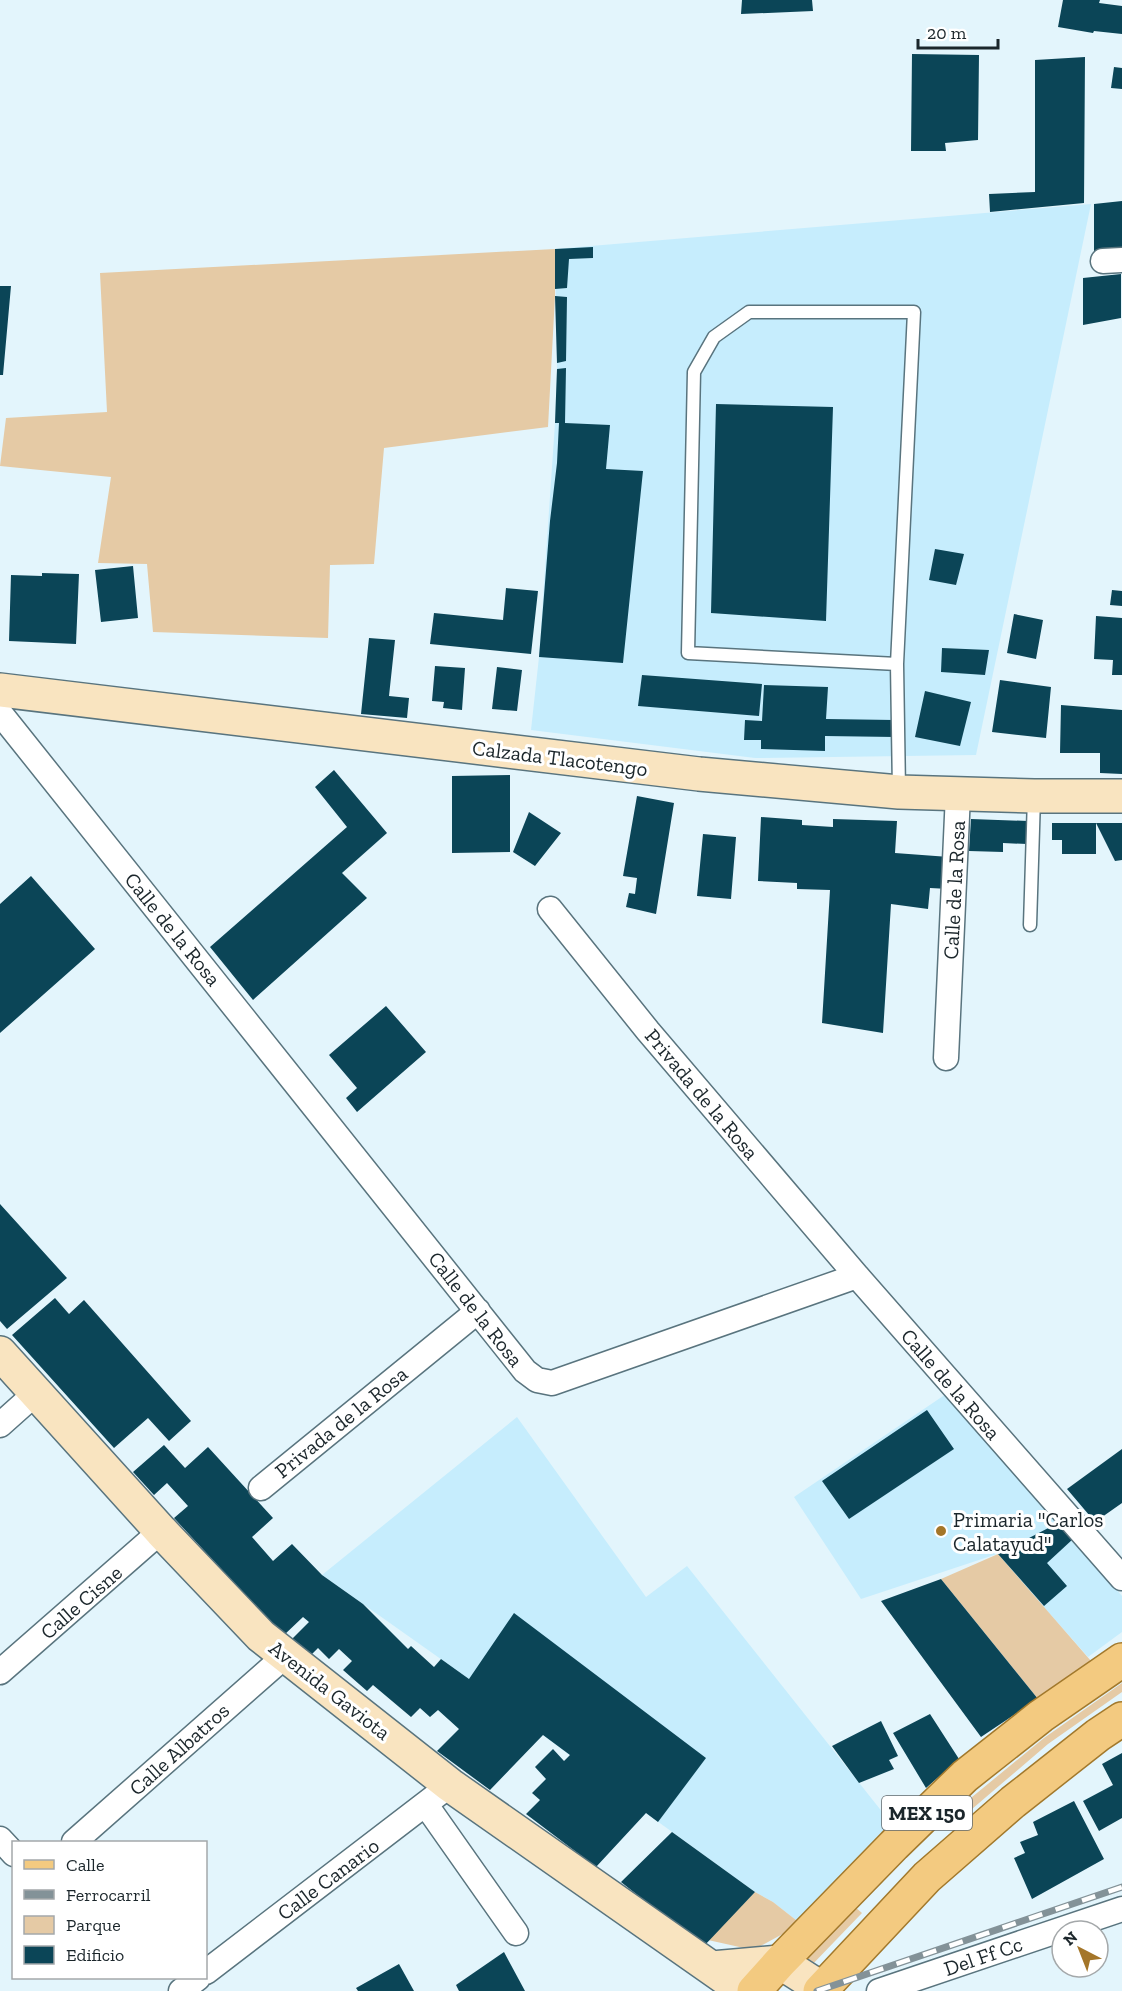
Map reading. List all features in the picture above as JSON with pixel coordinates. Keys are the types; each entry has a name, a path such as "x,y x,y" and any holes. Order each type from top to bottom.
{"main road":[{"name":"MEX 150","path":"754,1991 894,1845 964,1776 1041,1716 1122,1660"},
{"name":"MEX 150","path":"821,1990 927,1877 1014,1802 1098,1735 1122,1719"},
{"path":"894,1845 927,1877"}],"street":[{"name":"Calzada Tlacotengo","path":"0,690 699,774 899,792 1034,796 1122,795"},
{"name":"Calle de la Rosa","path":"0,713 525,1371 537,1380 552,1383 857,1276 1122,1578"},
{"name":"Calle de la Rosa","path":"946,1058 958,794"},
{"name":"Privada de la Rosa","path":"550,909 648,1031 857,1276"},
{"name":"Privada de la Rosa","path":"261,1488 478,1311"},
{"name":"Avenida Gaviota","path":"0,1353 161,1531 261,1636 438,1795 712,1968 744,1991"},
{"path":"0,1425 37,1392"},
{"name":"Calle Cisne","path":"0,1672 161,1531"},
{"name":"Calle Albatros","path":"75,1841 285,1656"},
{"path":"438,1795 516,1933"},
{"name":"Calle Canario","path":"207,1971 438,1795"},
{"path":"0,1839 12,1852"},
{"name":"Del Ff Cc","path":"879,1991 1122,1909"},
{"path":"712,1968 780,1962 821,1990"},
{"path":"181,1991 196,1979"}],"lane":[{"path":"897,664 688,653 694,372 714,337 749,312 914,312 897,664 899,792"},
{"path":"1030,925 1034,796"}],"shaded area":[{"path":"1091,204 976,755 755,758 531,730 539,657 555,423 557,369 555,249"},
{"name":"Primaria \"Carlos Calatayud\"","path":"949,1392 1122,1596 1122,1632 1088,1657 997,1554 861,1599 794,1497"},
{"path":"517,1417 646,1597 687,1566 891,1823 801,1924 646,1813 469,1679 322,1575"}],"green space":[{"path":"555,249 555,296 548,427 384,448 374,564 330,565 328,638 153,632 147,564 98,563 111,477 0,466 6,418 107,412 100,273"},
{"path":"998,1554 1091,1661 1038,1699 941,1579"},
{"path":"1122,1683 1122,1692 1048,1744 951,1827 944,1820 1044,1738"},
{"path":"755,1892 773,1902 801,1924 753,1950 708,1940"},
{"path":"855,1907 862,1913 809,1968 802,1962"}],"building":[{"path":"742,0 812,0 813,11 741,14"},
{"path":"1063,0 1100,0 1099,3 1122,6 1122,34 1094,31 1093,33 1058,27"},
{"path":"912,54 979,55 978,140 945,143 946,151 911,151"},
{"path":"1085,57 1084,203 990,212 989,194 1035,192 1035,60"},
{"path":"1114,67 1122,68 1122,89 1111,88"},
{"path":"1122,201 1122,249 1094,252 1094,204"},
{"path":"593,247 593,258 569,259 567,288 555,289 555,249"},
{"path":"1121,274 1121,318 1083,325 1083,278"},
{"path":"0,286 11,286 3,375 0,375"},
{"path":"555,296 567,297 566,361 557,363"},
{"path":"566,368 565,423 610,425 606,469 643,471 623,663 539,657 557,463 559,423 555,423 557,369"},
{"path":"716,404 833,407 826,621 711,613"},
{"path":"935,549 964,554 956,585 929,580"},
{"path":"133,566 138,618 101,622 95,570"},
{"path":"42,573 79,574 76,644 9,641 11,575 42,576"},
{"path":"506,588 538,591 531,654 430,644 434,613 503,620"},
{"path":"1112,590 1122,591 1122,606 1110,605"},
{"path":"1014,614 1043,620 1036,659 1007,653"},
{"path":"1096,616 1122,618 1122,675 1112,675 1113,660 1094,659"},
{"path":"369,638 395,640 389,696 409,698 407,718 361,714"},
{"path":"942,648 989,650 985,675 941,672"},
{"path":"435,666 465,668 462,710 443,708 444,702 432,701"},
{"path":"497,667 522,670 517,711 492,709"},
{"path":"642,675 762,684 759,716 638,706"},
{"path":"1000,680 1051,687 1046,738 992,732"},
{"path":"764,685 828,687 826,719 894,720 895,737 825,736 825,751 761,749 761,740 744,740 745,720 762,721"},
{"path":"925,691 971,702 960,746 915,737"},
{"path":"1061,705 1122,710 1122,774 1100,773 1100,753 1060,753"},
{"path":"334,770 387,833 342,873 367,898 253,1000 210,947 347,827 315,787"},
{"path":"510,775 510,852 452,853 452,776"},
{"path":"637,796 674,803 656,914 626,907 629,893 635,894 637,878 623,876"},
{"path":"529,812 561,833 535,866 513,852"},
{"path":"761,817 802,820 802,825 833,827 833,819 897,821 895,853 949,857 949,889 930,888 928,909 891,904 883,1033 822,1023 830,890 797,889 797,883 758,881"},
{"path":"971,819 1028,821 1027,844 1003,843 1003,852 969,851"},
{"path":"1052,823 1096,823 1096,854 1062,854 1062,840 1052,840"},
{"path":"1096,823 1122,823 1122,860 1115,861"},
{"path":"703,834 736,837 731,899 697,896"},
{"path":"31,876 95,949 0,1033 0,904"},
{"path":"386,1006 426,1052 357,1112 346,1098 357,1088 329,1055"},
{"path":"0,1204 67,1278 7,1329 0,1321"},
{"path":"55,1298 69,1314 84,1300 191,1421 169,1441 148,1418 114,1448 12,1335"},
{"path":"927,1410 954,1449 849,1519 822,1481"},
{"path":"164,1445 185,1468 208,1447 273,1518 252,1537 273,1561 292,1544 322,1575 363,1604 408,1649 411,1646 434,1667 441,1659 469,1679 514,1613 706,1758 658,1822 646,1813 596,1867 526,1814 540,1800 532,1793 546,1779 535,1767 553,1749 564,1761 570,1755 543,1735 490,1790 437,1751 459,1729 438,1710 430,1717 420,1708 411,1717 373,1685 367,1691 343,1670 352,1661 339,1649 329,1659 318,1648 309,1657 289,1642 309,1622 303,1617 283,1636 174,1518 188,1506 167,1483 154,1495 133,1472"},
{"path":"1122,1449 1122,1503 1095,1522 1067,1489"},
{"path":"1058,1523 1073,1539 1047,1563 1067,1586 1044,1606 998,1554"},
{"path":"941,1579 1038,1699 981,1737 881,1601"},
{"path":"930,1714 959,1759 926,1788 893,1733"},
{"path":"881,1721 898,1756 889,1760 894,1769 859,1783 832,1746"},
{"path":"1122,1753 1122,1818 1099,1831 1083,1801 1113,1785 1102,1764"},
{"path":"1074,1801 1104,1859 1032,1899 1014,1858 1025,1853 1020,1842 1038,1835 1033,1822"},
{"path":"672,1832 755,1892 704,1946 676,1922 674,1924 621,1882"},
{"path":"504,1952 525,1991 459,1991 456,1985"},
{"path":"399,1964 414,1991 358,1991 356,1988"}],"railway":[{"path":"817,1991 1122,1887"}],"place":[{"name":"Primaria \"Carlos Calatayud\"","path":"941,1531"}]}
